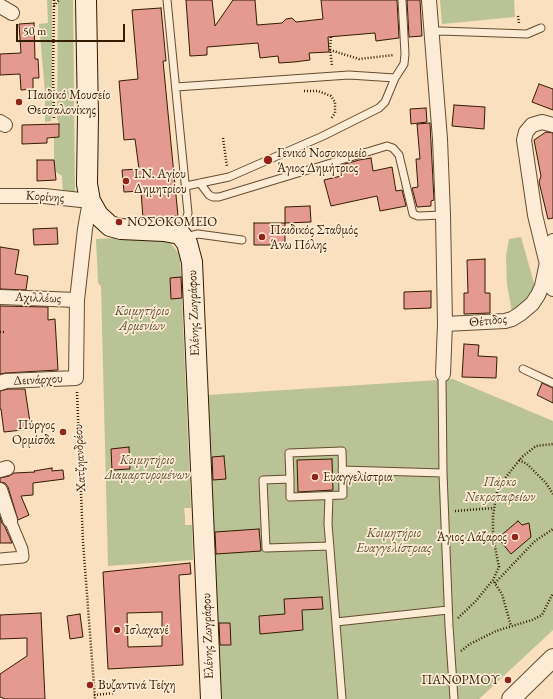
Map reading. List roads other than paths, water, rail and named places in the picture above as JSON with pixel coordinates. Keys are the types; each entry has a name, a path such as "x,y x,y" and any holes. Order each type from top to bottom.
{"main road":[{"path":"86,0 88,116 87,184 90,201 98,215 110,226 121,229 164,231 182,236"},
{"name":"Ελένης Ζωγράφου","path":"182,236 187,243 192,262 211,699"}],"street":[{"path":"429,0 440,139 443,215 445,324 442,377"},
{"path":"549,124 538,123 530,127 524,140 535,215 553,289"},
{"name":"Κορίνης","path":"0,196 44,196 90,201"},
{"path":"77,300 85,229 90,201"},
{"name":"Θέτιδος","path":"445,324 505,321 516,317 536,299 542,286 546,264 553,241"},
{"name":"Αχιλλέως","path":"0,297 77,300"},
{"name":"Δεινάρχου","path":"0,383 6,381 76,378 77,300"},
{"path":"0,490 24,557 0,559"},
{"path":"511,699 553,658"}],"lane":[{"path":"167,0 188,213 182,236 198,234 242,240"},
{"path":"186,186 229,177 323,136 379,108 385,102 395,78 404,64 405,54 402,0"},
{"path":"432,32 527,34 541,28"},
{"path":"176,87 349,75 395,78"},
{"path":"200,184 209,195 219,197 387,146 393,148 399,155 413,214 418,216 443,215"},
{"path":"524,369 553,383"},
{"path":"442,377 443,473 448,610 454,699"},
{"path":"342,451 342,470 343,495 290,497 289,453 342,451"},
{"path":"342,470 443,473"},
{"path":"290,479 263,480 266,548 330,546"},
{"path":"329,496 328,524 342,699"},
{"path":"336,622 448,610"}],"place":[{"name":"Παιδικό Μουσείο Θεσσαλονίκης","path":"19,102"},
{"name":"Γενικό Νοσοκομείο Άγιος Δημήτριος","path":"268,160"},
{"name":"Ι.Ν. Αγίου Δημητρίου","path":"126,181"},
{"name":"ΝΟΣΟΚΟΜΕΙΟ","path":"119,222"},
{"name":"Παιδικός Σταθμός Άνω Πόλης","path":"262,237"},
{"name":"Πύργος Ορμίσδα","path":"63,432"},
{"name":"Ευαγγελίστρια","path":"315,477"},
{"name":"Άγιος Λάζαρος","path":"515,537"},
{"name":"Ισλαχανέ","path":"117,630"},
{"name":"ΠΑΝΟΡΜΟΥ","path":"508,680"},
{"name":"Βυζαντινά Τείχη","path":"90,685"}],"park label":[{"name":"Κοιμητήριο Αρμενίων","path":"142,318"},
{"name":"Κοιμητήριο Διαμαρτυρομένων","path":"147,468"},
{"name":"Πάρκο Νεκροταφείων","path":"500,490"},
{"name":"Κοιμητήριο Ευαγγελίστριας","path":"394,540"}]}
